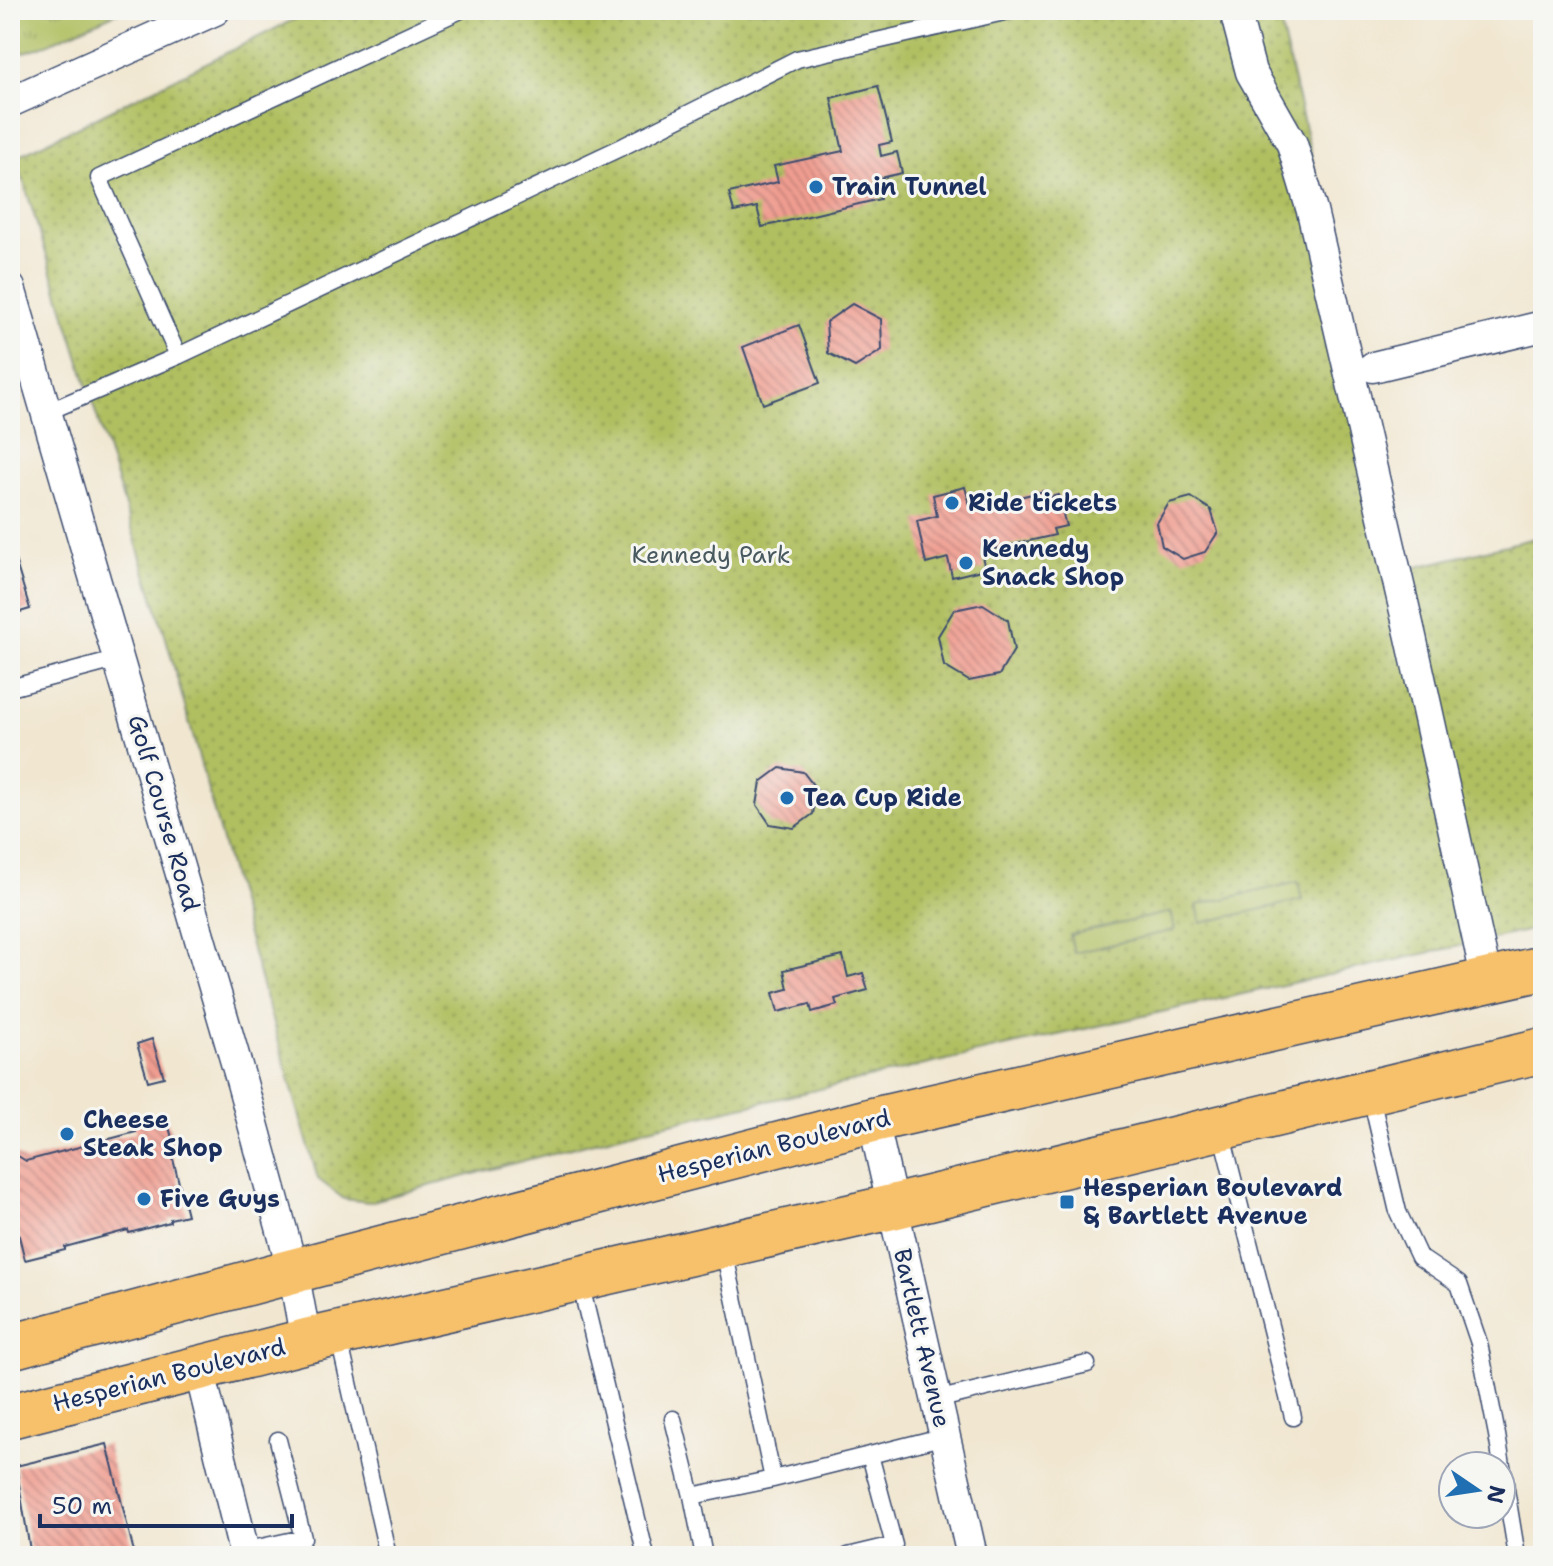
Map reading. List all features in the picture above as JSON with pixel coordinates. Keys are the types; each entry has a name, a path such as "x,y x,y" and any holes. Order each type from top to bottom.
{"main road":[{"name":"Hesperian Boulevard","path":"10,1347 873,1120 1543,968"},
{"name":"Hesperian Boulevard","path":"10,1416 322,1337 892,1207 1543,1050"}],"street":[{"path":"10,102 215,10"},
{"path":"1236,14 1251,72 1292,144 1312,211 1487,981"},
{"name":"Golf Course Road","path":"10,288 242,1083 293,1271 322,1337"},
{"path":"1373,367 1543,326"},
{"name":"Bartlett Avenue","path":"873,1120 972,1556"},
{"path":"199,1368 245,1554"}],"lane":[{"path":"178,356 99,178 461,10"},
{"path":"47,412 178,356 624,146 797,59 1013,10"},
{"path":"10,688 119,659"},
{"path":"1370,1092 1398,1212 1419,1257 1459,1284 1479,1343 1517,1556"},
{"path":"1220,1128 1293,1417"},
{"path":"723,1245 773,1479"},
{"path":"579,1278 646,1556"},
{"path":"322,1337 388,1556"},
{"path":"936,1400 1087,1364"},
{"path":"673,1419 704,1556"},
{"path":"692,1496 945,1436"},
{"path":"245,1554 303,1538 278,1440"},
{"path":"848,1556 894,1545 870,1455"}],"green space":[{"path":"10,10 123,10 10,57"},
{"name":"Kennedy Park","path":"313,10 1277,10 1409,569 1543,536 1543,909 1536,929 627,1133 369,1202 344,1199 318,1179 166,638 16,157"},
{"path":"1298,882 1302,900 1201,923 1197,905"},
{"path":"1171,912 1175,930 1074,953 1070,935"}],"building":[{"name":"Train Tunnel","path":"878,86 892,142 879,145 881,156 897,152 902,173 876,179 880,199 762,227 757,207 734,212 729,193 778,182 774,166 843,151 831,98"},
{"path":"852,304 881,319 882,350 855,367 828,353 826,322"},
{"path":"799,325 820,383 763,404 743,347"},
{"path":"965,487 971,509 1044,491 1046,498 1058,495 1066,526 1053,529 1055,535 981,552 985,569 952,577 948,558 926,564 917,521 937,516 933,495"},
{"path":"1191,497 1211,510 1218,532 1205,552 1183,559 1162,546 1157,523 1169,503"},
{"path":"10,543 30,609 10,615"},
{"path":"983,604 1008,620 1014,650 999,675 969,681 944,666 938,636 954,610"},
{"name":"Tea Cup Ride","path":"780,768 803,772 817,790 813,814 794,828 770,824 757,805 761,782"},
{"path":"843,956 848,977 863,973 868,990 835,999 837,1005 812,1012 810,1004 778,1012 773,993 788,989 784,970"},
{"path":"152,1039 164,1077 148,1081 137,1044"},
{"path":"166,1116 187,1215 25,1260 10,1200 10,1151 26,1161 136,1132 134,1125"},
{"path":"107,1444 135,1556 31,1556 16,1466"}],"place":[{"name":"Train Tunnel","path":"816,187"},
{"name":"Ride tickets","path":"952,503"},
{"name":"Kennedy Snack Shop","path":"966,563"},
{"name":"Tea Cup Ride","path":"787,798"},
{"name":"Cheese Steak Shop","path":"67,1134"},
{"name":"Five Guys","path":"144,1199"},
{"name":"Hesperian Boulevard & Bartlett Avenue","path":"1067,1202"}]}
